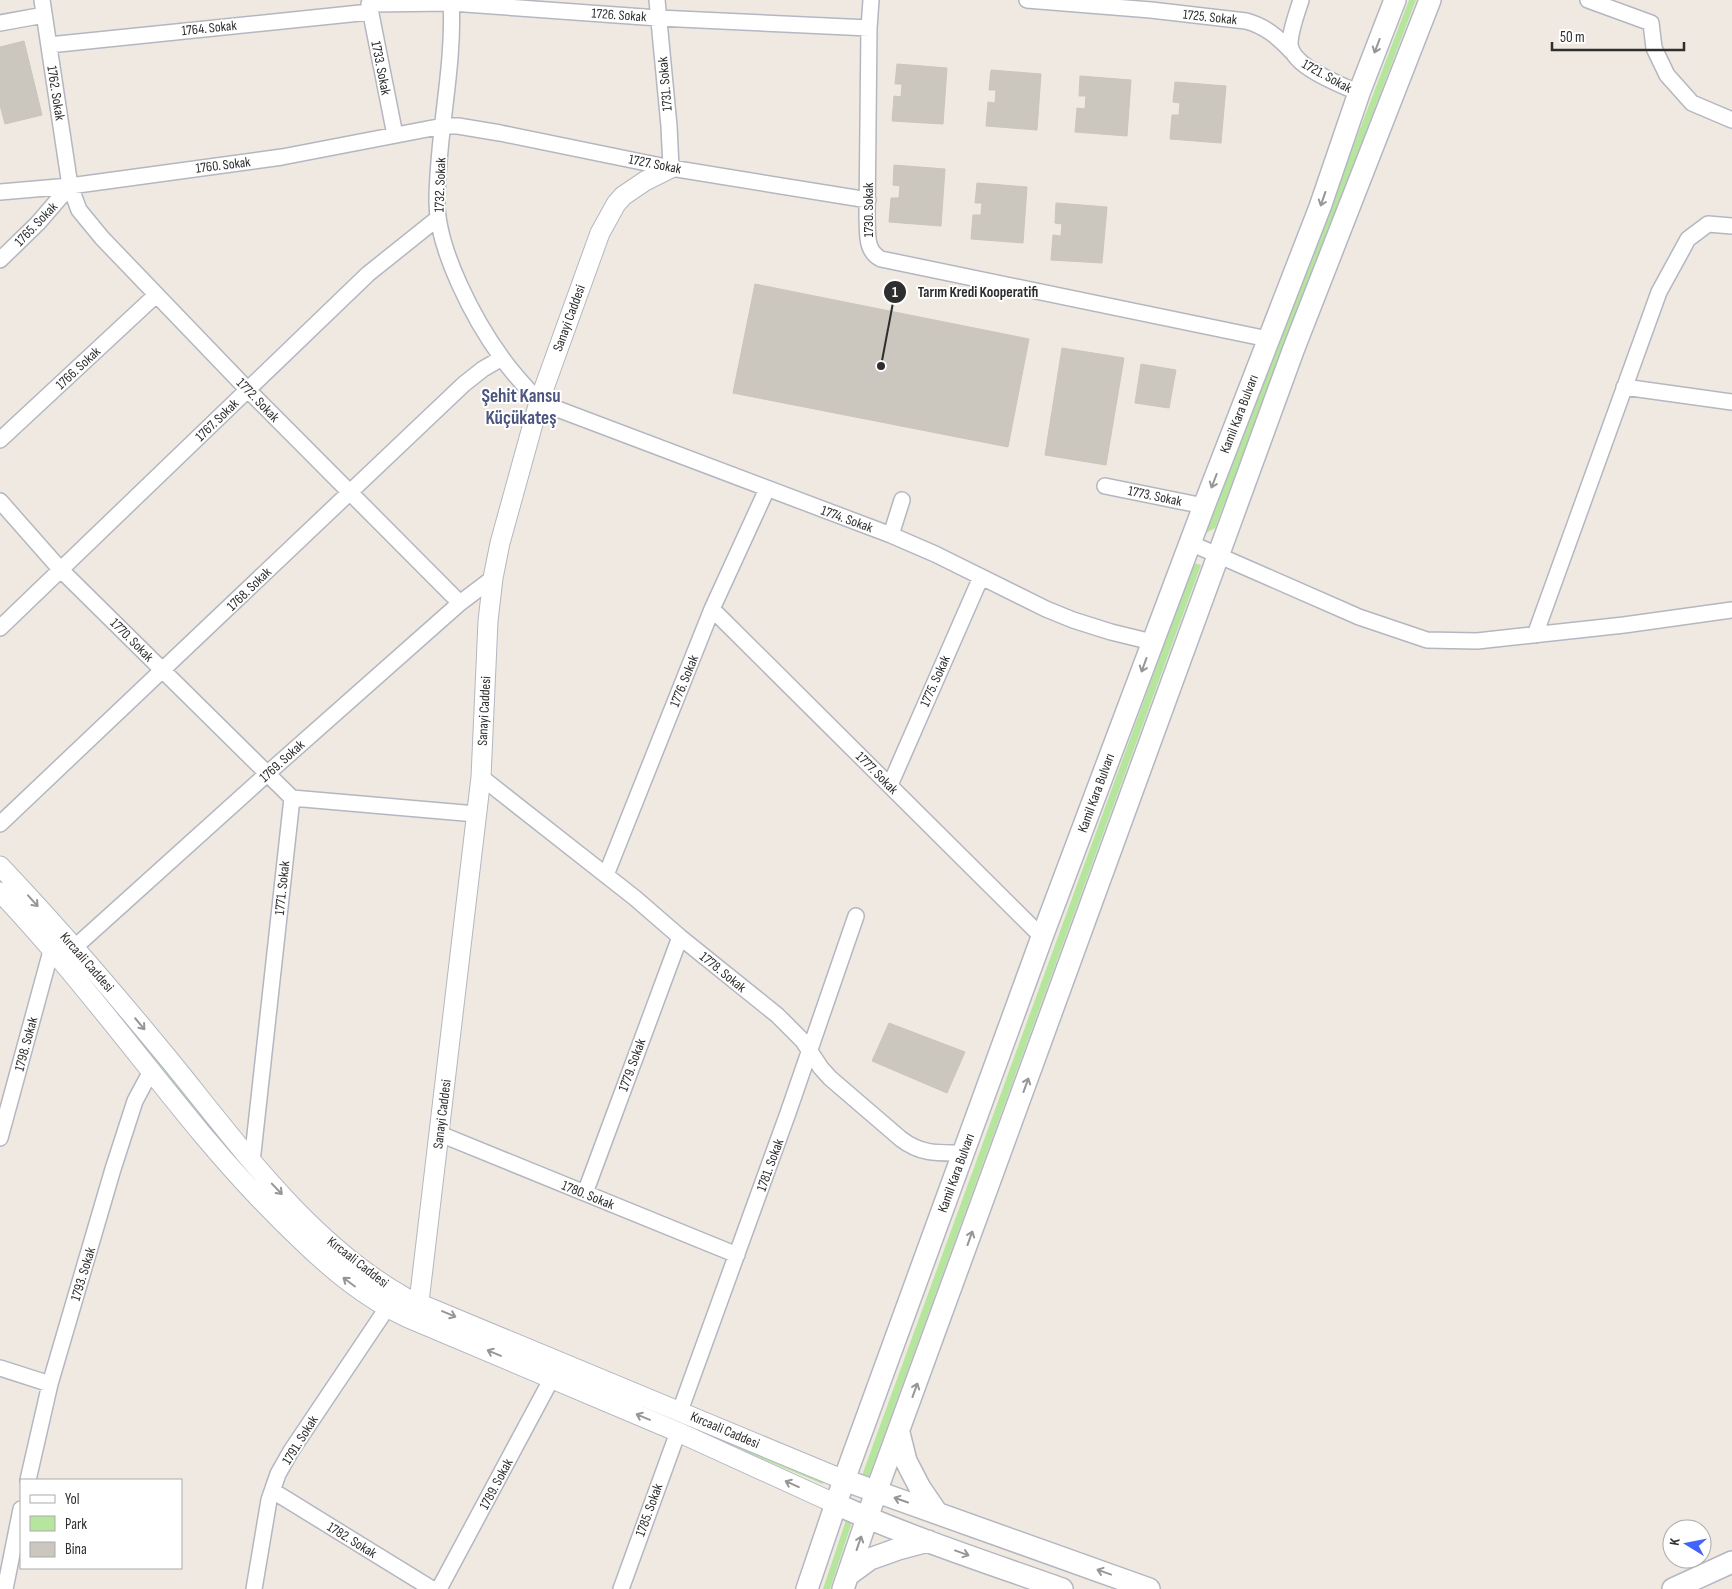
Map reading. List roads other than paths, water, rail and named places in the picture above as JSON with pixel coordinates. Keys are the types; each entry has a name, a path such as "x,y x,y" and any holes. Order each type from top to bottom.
{"main road":[{"name":"Kamil Kara Bulvarı","path":"808,1589 844,1480 1042,937 1152,642 1320,207 1359,93 1395,0"},
{"name":"Kamil Kara Bulvarı","path":"846,1582 876,1492 1294,348 1430,0"},
{"path":"899,1432 906,1460 920,1488 937,1513"},
{"path":"844,1480 1149,1589"},
{"path":"836,1504 928,1541 1062,1589"},
{"path":"846,1582 877,1556 898,1548 928,1541"},
{"path":"1673,1589 1732,1562"}],"street":[{"name":"1731. Sokak","path":"657,0 671,168"},
{"name":"1730. Sokak","path":"871,0 869,28 868,200 869,245 871,251 882,259 1268,339"},
{"name":"1725. Sokak","path":"1027,0 1152,5 1246,21 1260,25 1281,40 1292,52"},
{"name":"1721. Sokak","path":"1301,0 1290,43 1292,52 1308,68 1359,93"},
{"path":"1588,0 1651,23 1654,48 1667,75 1692,103 1732,120"},
{"name":"1726. Sokak","path":"369,5 451,2 658,18 869,28"},
{"name":"1732. Sokak","path":"451,2 449,72 438,185 438,218 443,241 457,277 502,358 539,402"},
{"name":"1764. Sokak","path":"48,45 369,5"},
{"name":"1733. Sokak","path":"369,5 395,136"},
{"path":"0,24 43,7"},
{"name":"1762. Sokak","path":"43,7 70,186"},
{"name":"1760. Sokak","path":"0,192 70,186 282,157 443,126"},
{"name":"1727. Sokak","path":"443,126 500,133 671,168 868,200"},
{"name":"Sanayi Caddesi","path":"419,1302 480,777 488,621 493,578 500,543 539,402 600,233 616,204 633,188 671,168"},
{"name":"1765. Sokak","path":"0,260 38,223 70,186"},
{"name":"1772. Sokak","path":"70,186 79,210 90,225 248,390 460,603"},
{"name":"1767. Sokak","path":"0,628 368,274 438,218"},
{"path":"1535,635 1659,292 1688,239 1708,224 1732,226"},
{"name":"1766. Sokak","path":"0,440 156,295"},
{"name":"1768. Sokak","path":"0,824 474,375 502,358"},
{"path":"1624,387 1732,402"},
{"name":"1774. Sokak","path":"539,402 891,535 1073,620 1152,642"},
{"name":"1773. Sokak","path":"1106,486 1204,506"},
{"name":"1776. Sokak","path":"606,875 712,609 767,489"},
{"path":"891,535 902,500"},
{"name":"1770. Sokak","path":"0,501 60,569 292,798"},
{"path":"1190,543 1359,617 1426,640 1478,641 1732,610"},
{"name":"1775. Sokak","path":"890,785 981,577"},
{"name":"1769. Sokak","path":"75,947 460,603 493,578"},
{"name":"1777. Sokak","path":"712,609 1042,937"},
{"name":"1778. Sokak","path":"480,777 635,898 680,938 777,1016 803,1041 830,1078 910,1146 934,1153 964,1153"},
{"path":"292,798 476,814"},
{"name":"1771. Sokak","path":"252,1162 292,798"},
{"name":"Kırcaali Caddesi","path":"0,866 75,947 252,1162 308,1221 341,1252 372,1276 406,1298 844,1480"},
{"name":"Kırcaali Caddesi","path":"0,892 71,972 150,1071 262,1204 341,1276 387,1308 678,1432 836,1504"},
{"name":"1781. Sokak","path":"680,1411 810,1052 856,916"},
{"name":"1779. Sokak","path":"585,1193 680,938"},
{"name":"1798. Sokak","path":"0,1138 51,951"},
{"name":"1793. Sokak","path":"28,1479 50,1384 124,1133 135,1101 150,1071"},
{"name":"1780. Sokak","path":"440,1134 737,1255"},
{"name":"1791. Sokak","path":"254,1589 264,1525 278,1474 291,1451 387,1308"},
{"path":"0,1368 50,1384"},
{"name":"1789. Sokak","path":"439,1589 552,1378"},
{"name":"1785. Sokak","path":"621,1589 678,1432"},
{"name":"1782. Sokak","path":"273,1491 432,1589"},
{"path":"5,1589 20,1514"}],"place":[{"name":"Tarım Kredi Kooperatifi","path":"881,366"}],"district":[{"name":"Şehit Kansu Küçükateş","path":"521,407"}]}
